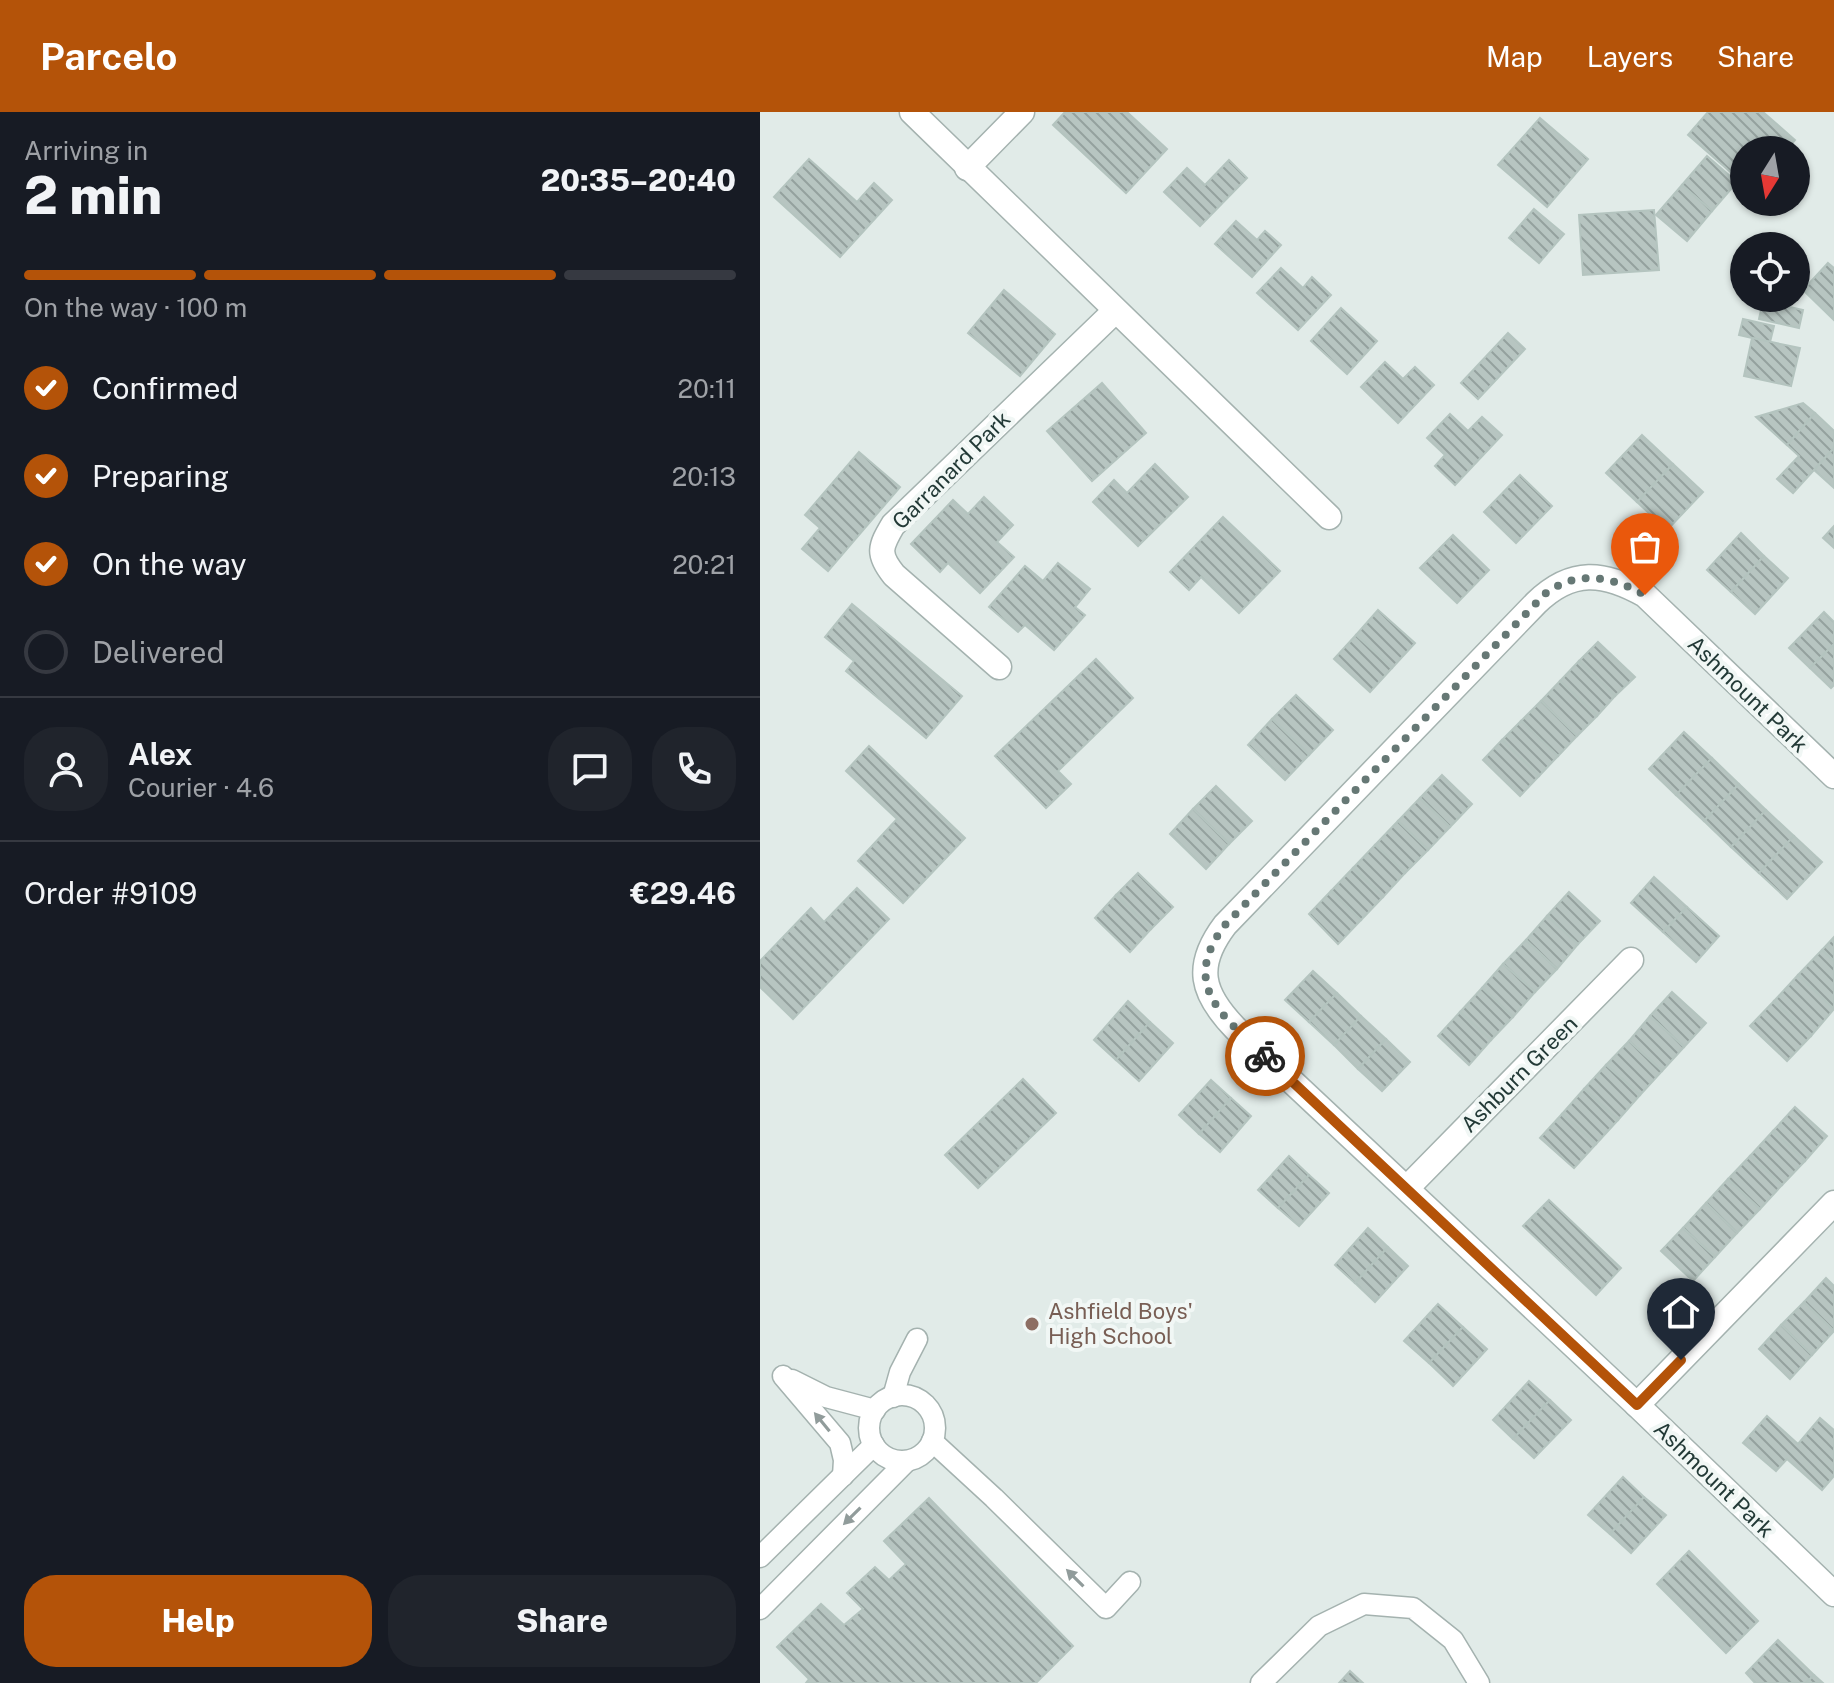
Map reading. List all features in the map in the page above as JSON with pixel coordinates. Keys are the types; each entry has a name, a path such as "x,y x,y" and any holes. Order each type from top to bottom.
{"street":[{"path":"912,112 1329,517"},
{"path":"967,168 1022,112"},
{"name":"Garranard Park","path":"999,667 884,564 881,552 885,539 893,525 1115,311"},
{"name":"Ashmount Park","path":"1834,776 1645,595 1614,580 1586,577 1555,587 1536,603 1225,925 1212,942 1205,964 1207,987 1221,1014 1834,1594"},
{"name":"Ashburn Green","path":"1407,1188 1631,960"},
{"path":"1637,1405 1834,1203"}],"lane":[{"path":"893,1397 900,1372 917,1339"},
{"path":"843,1476 844,1460 840,1443 783,1376 826,1397 875,1410"},
{"path":"760,1609 907,1461 917,1457 932,1441 934,1424 927,1407 911,1397 893,1397 875,1410 869,1427 874,1445 888,1458 907,1461"},
{"path":"932,1441 1106,1608 1130,1582"},
{"path":"760,1557 874,1445"},
{"path":"1261,1683 1319,1626 1364,1604 1413,1608 1453,1640 1479,1683"}],"building":[{"path":"1065,112 1127,112 1167,149 1126,193 1053,125"},
{"path":"1708,112 1763,112 1790,136 1730,136 1730,172 1688,135"},
{"path":"1540,118 1588,159 1547,207 1498,165"},
{"path":"1707,156 1730,176 1730,190 1712,211 1682,185"},
{"path":"809,159 857,202 874,183 892,200 840,257 774,197"},
{"path":"1229,160 1247,178 1200,226 1164,192 1187,168 1205,185"},
{"path":"1682,185 1712,211 1687,241 1656,215"},
{"path":"1534,209 1564,234 1539,263 1509,238"},
{"path":"1654,210 1659,270 1583,275 1579,215"},
{"path":"1236,221 1257,240 1265,231 1281,245 1252,277 1215,244"},
{"path":"1828,263 1834,268 1834,320 1810,297 1810,282"},
{"path":"1281,268 1303,288 1312,277 1331,295 1298,330 1257,293"},
{"path":"1004,290 1055,334 1020,376 968,333"},
{"path":"1341,308 1377,341 1347,374 1311,341"},
{"path":"1761,312 1803,312 1799,328 1759,319"},
{"path":"1743,319 1774,326 1770,342 1739,335"},
{"path":"1508,333 1525,349 1478,399 1461,383"},
{"path":"1752,338 1800,348 1791,386 1744,376"},
{"path":"1385,362 1403,379 1415,367 1434,385 1398,423 1361,387"},
{"path":"1102,383 1146,433 1092,481 1047,431"},
{"path":"1803,403 1815,413 1787,445 1756,417"},
{"path":"1815,413 1834,431 1834,448 1793,493 1777,479 1799,456 1787,445"},
{"path":"1450,414 1468,431 1482,417 1502,435 1455,485 1435,466 1445,455 1427,438"},
{"path":"1642,435 1673,464 1637,502 1606,473"},
{"path":"1834,448 1834,488 1814,470"},
{"path":"859,452 900,487 828,571 802,549 820,528 805,515"},
{"path":"1155,464 1188,497 1138,546 1093,502 1114,480 1127,493"},
{"path":"1673,464 1703,492 1667,530 1637,502"},
{"path":"1520,475 1552,506 1516,543 1484,512"},
{"path":"984,497 1013,525 997,542 1014,557 980,593 948,563 940,572 911,544 953,500 968,514"},
{"path":"1223,517 1280,571 1239,613 1201,577 1189,590 1170,572"},
{"path":"1834,526 1834,548 1823,538"},
{"path":"1741,533 1764,556 1731,592 1707,570"},
{"path":"1453,535 1489,570 1457,603 1420,568"},
{"path":"1764,556 1788,578 1755,614 1731,592"},
{"path":"1058,563 1090,589 1075,607 1085,615 1054,650 1025,625 1018,632 989,607 1025,566 1043,581"},
{"path":"852,604 962,696 926,738 846,671 854,661 825,637"},
{"path":"1378,610 1415,643 1392,668 1356,635"},
{"path":"1824,612 1834,622 1834,644 1810,668 1789,648"},
{"path":"1356,635 1392,668 1370,692 1334,659"},
{"path":"1598,642 1635,677 1615,696 1579,661"},
{"path":"1834,644 1834,685 1831,688 1810,668"},
{"path":"1096,659 1133,698 1058,771 1071,784 1046,808 995,756"},
{"path":"1579,661 1615,696 1597,716 1560,681"},
{"path":"1560,681 1597,716 1577,736 1541,701"},
{"path":"1296,695 1333,730 1309,755 1272,719"},
{"path":"1541,701 1577,736 1558,756 1521,721"},
{"path":"1272,719 1309,755 1285,780 1248,745"},
{"path":"1521,721 1558,756 1539,776 1502,740"},
{"path":"1684,732 1712,758 1676,795 1649,769"},
{"path":"1502,740 1539,776 1520,796 1483,760"},
{"path":"869,746 965,838 903,903 858,861 897,819 846,771"},
{"path":"1712,758 1739,784 1704,821 1676,795"},
{"path":"1442,775 1472,804 1450,827 1420,798"},
{"path":"1739,784 1766,810 1731,847 1704,821"},
{"path":"1216,786 1252,821 1229,844 1193,809"},
{"path":"1420,798 1450,827 1428,850 1398,821"},
{"path":"1193,809 1229,844 1206,869 1170,834"},
{"path":"1766,810 1794,836 1759,873 1731,847"},
{"path":"1398,821 1428,850 1405,873 1375,845"},
{"path":"1794,836 1822,862 1787,899 1759,873"},
{"path":"1375,845 1405,873 1383,897 1353,868"},
{"path":"1353,868 1383,897 1361,920 1331,891"},
{"path":"1138,873 1173,907 1151,929 1116,895"},
{"path":"1654,877 1687,907 1663,932 1631,903"},
{"path":"857,888 889,919 793,1019 760,987 760,961 811,908 824,922"},
{"path":"1331,891 1361,920 1338,944 1309,914"},
{"path":"1569,892 1600,921 1578,944 1547,916"},
{"path":"1116,895 1151,929 1130,952 1095,918"},
{"path":"1687,907 1719,936 1696,962 1663,932"},
{"path":"1547,916 1578,944 1557,969 1526,940"},
{"path":"1834,937 1834,961 1822,950"},
{"path":"1526,940 1557,969 1535,992 1503,964"},
{"path":"1822,950 1834,961 1834,1009 1798,975"},
{"path":"1503,964 1535,992 1513,1017 1482,988"},
{"path":"1313,971 1337,993 1309,1022 1285,1000"},
{"path":"1798,975 1834,1009 1811,1036 1774,1001"},
{"path":"1482,988 1513,1017 1491,1040 1460,1012"},
{"path":"1672,992 1706,1023 1684,1047 1650,1016"},
{"path":"1337,993 1361,1016 1334,1045 1309,1022"},
{"path":"1128,1001 1150,1022 1116,1060 1094,1040"},
{"path":"1774,1001 1811,1036 1787,1061 1750,1026"},
{"path":"1460,1012 1491,1040 1469,1065 1438,1036"},
{"path":"1361,1016 1386,1039 1358,1069 1334,1045"},
{"path":"1650,1016 1684,1047 1662,1071 1629,1041"},
{"path":"1150,1022 1173,1043 1139,1081 1116,1060"},
{"path":"1386,1039 1410,1062 1382,1091 1358,1069"},
{"path":"1629,1041 1662,1071 1640,1095 1606,1065"},
{"path":"1606,1065 1640,1095 1618,1120 1584,1089"},
{"path":"1023,1079 1056,1113 978,1188 945,1155"},
{"path":"1211,1080 1231,1098 1199,1134 1179,1115"},
{"path":"1584,1089 1618,1120 1596,1144 1562,1114"},
{"path":"1231,1098 1251,1116 1220,1152 1199,1134"},
{"path":"1795,1107 1827,1136 1805,1161 1773,1131"},
{"path":"1562,1114 1596,1144 1574,1168 1540,1138"},
{"path":"1773,1131 1805,1161 1782,1185 1750,1156"},
{"path":"1289,1156 1309,1175 1278,1208 1258,1190"},
{"path":"1750,1156 1782,1185 1760,1209 1728,1179"},
{"path":"1309,1175 1329,1193 1299,1226 1278,1208"},
{"path":"1728,1179 1760,1209 1737,1233 1706,1203"},
{"path":"1549,1200 1621,1268 1596,1295 1523,1226"},
{"path":"1706,1203 1737,1233 1715,1257 1683,1228"},
{"path":"1368,1228 1388,1247 1355,1283 1335,1265"},
{"path":"1683,1228 1715,1257 1693,1281 1661,1251"},
{"path":"1388,1247 1408,1266 1375,1302 1355,1283"},
{"path":"1826,1278 1834,1286 1834,1331 1804,1302"},
{"path":"1804,1302 1834,1331 1812,1355 1781,1325"},
{"path":"1438,1304 1463,1327 1429,1363 1404,1341"},
{"path":"1781,1325 1812,1355 1790,1379 1759,1349"},
{"path":"1463,1327 1487,1349 1453,1386 1429,1363"},
{"path":"1529,1381 1550,1400 1513,1439 1493,1420"},
{"path":"1550,1400 1571,1420 1534,1458 1513,1439"},
{"path":"1767,1416 1798,1444 1820,1418 1834,1430 1834,1476 1822,1490 1787,1459 1776,1471 1743,1443"},
{"path":"1623,1477 1644,1497 1610,1534 1588,1515"},
{"path":"1644,1497 1666,1515 1631,1553 1610,1534"},
{"path":"929,1498 1073,1646 1036,1683 806,1683 809,1679 777,1647 821,1604 844,1625 863,1609 847,1593 875,1567 889,1580 906,1564 884,1541"},
{"path":"1689,1551 1758,1621 1726,1653 1657,1584"},
{"path":"1778,1640 1814,1675 1806,1683 1755,1683 1746,1673"},
{"path":"1350,1671 1363,1683 1339,1683"},
{"path":"1814,1675 1823,1683 1806,1683"}],"way so far":[{"path":"1265,1056 1221,1014 1207,987 1204,974 1208,953 1225,925 1546,593 1574,579 1600,577 1629,586 1645,595"}],"place":[{"name":"Ashfield Boys' High School","path":"1032,1324"}],"route":[{"path":"1265,1056 1637,1405 1681,1360"}]}
